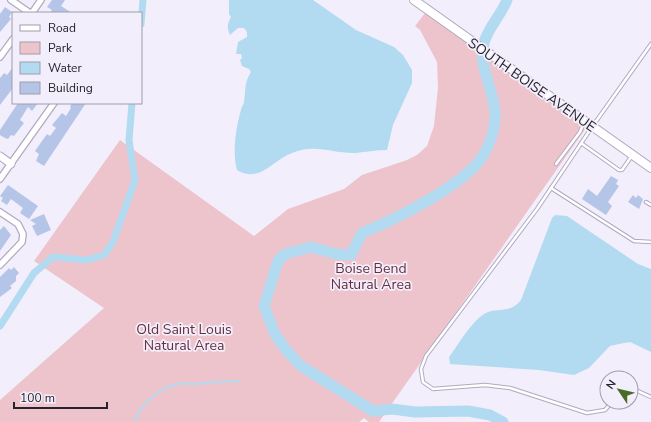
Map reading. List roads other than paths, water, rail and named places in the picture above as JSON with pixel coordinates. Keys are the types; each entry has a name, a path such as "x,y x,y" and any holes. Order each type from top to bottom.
{"main road":[{"name":"SOUTH BOISE AVENUE","path":"414,0 492,57 651,168"}],"street":[{"path":"11,0 29,12"},
{"path":"32,12 41,0"},
{"path":"0,57 12,40"},
{"path":"0,179 53,104"},
{"path":"0,156 11,164"},
{"path":"0,212 18,224 24,234 22,242 0,265"}],"lane":[{"path":"605,410 587,413 510,388 485,385 433,388 423,382 421,368 426,356 551,188 651,44"},
{"path":"556,164 580,132 584,122"},
{"path":"581,144 619,170 622,170 632,155"},
{"path":"551,188 634,241 651,242"},
{"path":"646,202 651,205"},
{"path":"639,392 651,397"}],"water":[{"path":"229,0 313,0 356,30 394,47 403,55 412,70 412,83 393,125 387,150 348,153 317,149 301,150 285,156 259,173 245,174 237,170 235,156 236,132 241,109 244,103 246,83 251,72 249,69 242,66 240,60 242,58 241,54 236,54 238,42 247,37 247,32 244,28 238,28 230,35 229,33 228,24 231,17 229,14"},
{"path":"555,215 567,216 638,264 651,269 651,352 630,342 610,346 589,368 574,375 539,370 450,364 449,357 469,328 479,318 489,312 512,307 521,300 552,218"}],"waterway":[{"path":"142,12 143,0"},
{"path":"503,422 490,415 468,411 415,412 392,409 373,411 301,366 287,351 275,334 264,306 278,261 285,254 311,247 336,254 351,255 362,233 406,213 437,195 451,186 479,161 490,141 495,118 494,102 484,69 484,43 488,32 502,11 507,0"},
{"path":"0,326 34,273 53,257 87,260 104,255 113,242 135,180 129,140 132,104"},
{"path":"134,422 145,404 157,393 170,386 179,384 239,381"}],"park label":[{"name":"Boise Bend Natural Area","path":"371,276"},
{"name":"Old Saint Louis Natural Area","path":"184,338"}]}
